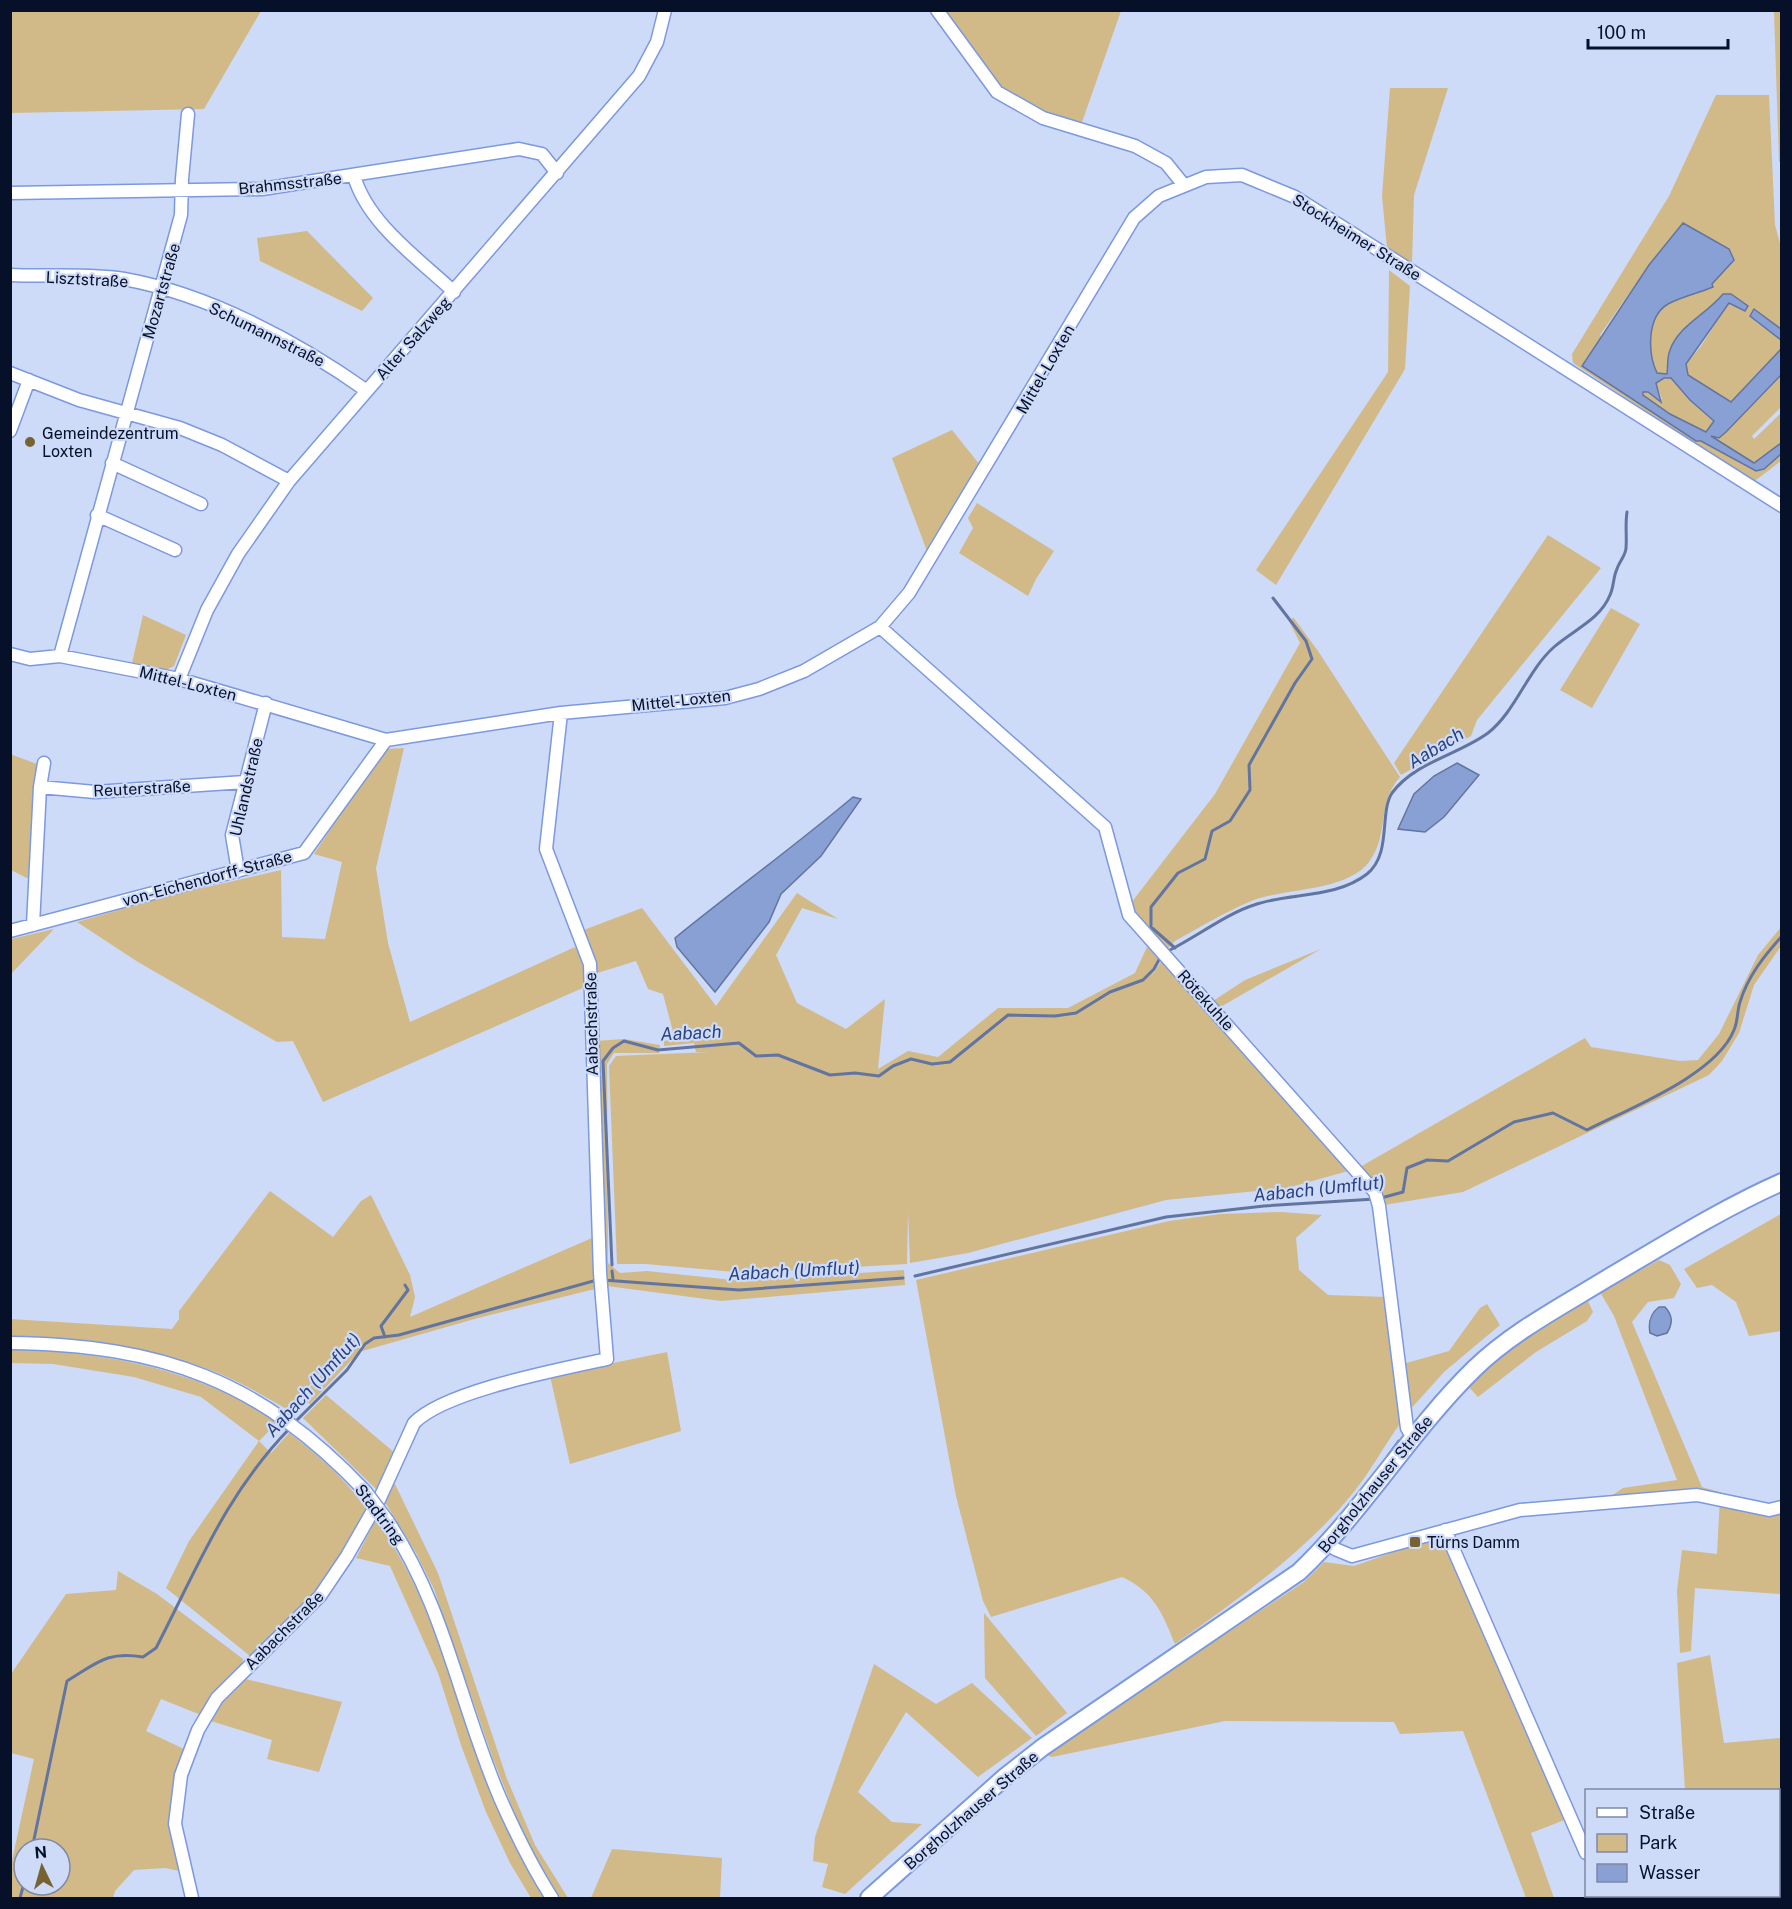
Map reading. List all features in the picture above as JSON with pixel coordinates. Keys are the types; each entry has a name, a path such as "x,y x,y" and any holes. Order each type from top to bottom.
{"main road":[{"name":"Borgholzhauser Straße","path":"869,1899 1006,1776 1043,1747 1299,1572 1329,1543 1413,1438 1476,1366 1539,1320 1733,1205 1782,1182"}],"street":[{"name":"Alter Salzweg","path":"178,679 207,610 238,554 290,481 639,76 657,42 665,10"},
{"path":"937,10 997,92 1043,118 1135,146 1166,163 1183,184"},
{"name":"Mozartstraße","path":"60,656 97,515 182,215 189,114"},
{"name":"Brahmsstraße","path":"10,193 262,189 519,149 542,154 557,173"},
{"name":"Stockheimer Straße","path":"1183,184 1206,177 1242,175 1295,197 1782,506"},
{"path":"354,176 358,189 388,231 454,291"},
{"name":"Mittel-Loxten","path":"10,654 30,659 60,656 178,679 386,740 561,713 725,698 804,671 880,627 909,593 1134,219 1159,196 1183,184"},
{"name":"Lisztstraße","path":"10,276 123,279 162,288"},
{"name":"Schumannstraße","path":"162,288 189,296 264,330 327,363 367,391"},
{"path":"10,372 79,400 126,412 222,445 290,481"},
{"path":"10,431 29,380"},
{"path":"112,463 201,504"},
{"path":"97,515 175,550"},
{"name":"Rötekuhle","path":"880,627 1105,826 1129,915 1375,1192 1379,1206 1407,1428 1413,1438"},
{"name":"Uhlandstraße","path":"238,871 232,835 266,703"},
{"name":"Aabachstraße","path":"192,1899 175,1824 181,1775 198,1730 217,1698 320,1596 347,1556 379,1500 414,1423 423,1413 483,1390 535,1375 607,1359 600,1279 590,964 546,849 561,713"},
{"name":"von-Eichendorff-Straße","path":"10,931 304,853 386,740"},
{"path":"33,925 40,787 44,763"},
{"name":"Reuterstraße","path":"40,787 95,792 245,782"},
{"name":"Stadtring","path":"10,1343 79,1346 166,1363 230,1386 274,1411 308,1436 365,1491 387,1520 415,1565 432,1602 499,1797 552,1899"},
{"path":"1329,1543 1335,1549 1352,1556 1520,1510 1697,1495 1769,1510 1782,1507"},
{"path":"1445,1530 1585,1848"}],"green space":[{"path":"10,11 261,11 204,109 11,113"},
{"path":"945,11 1121,11 1081,125 1035,107 1000,87"},
{"path":"1774,11 1782,11 1781,162 1779,162"},
{"path":"1390,88 1448,88 1414,195 1412,264 1387,248 1382,196"},
{"path":"1716,95 1769,95 1775,225 1781,247 1781,329 1754,309 1756,322 1780,339 1781,349 1731,402 1688,375 1686,364 1701,346 1729,302 1744,310 1723,294 1687,327 1675,342 1668,355 1668,374 1657,373 1651,347 1655,319 1667,305 1710,285 1719,274 1729,249 1683,223 1649,265 1600,335 1643,395 1643,392 1648,392 1656,399 1662,399 1656,383 1664,378 1671,378 1690,400 1715,421 1706,432 1781,375 1781,407 1752,436 1754,439 1781,413 1781,461 1756,480 1749,479 1573,363 1572,354 1669,196"},
{"path":"307,231 373,298 362,311 260,261 257,238"},
{"path":"1389,270 1410,286 1405,369 1276,585 1256,570 1388,372"},
{"path":"952,430 980,465 927,551 892,458"},
{"path":"977,503 1054,551 1028,596 959,553 973,528 968,518"},
{"path":"1548,535 1601,568 1477,720 1471,736 1401,775 1394,763"},
{"path":"1611,608 1640,624 1592,708 1560,690"},
{"path":"143,615 186,635 174,666 166,670 132,663"},
{"path":"1293,617 1318,651 1400,777 1388,798 1379,841 1369,862 1358,872 1345,879 1249,902 1175,941 1166,950 1135,915 1131,903 1215,794 1300,643 1290,623"},
{"path":"404,748 376,868 388,943 410,1022 575,947 584,962 585,987 323,1102 293,1041 277,1042 138,962 77,922 164,897 281,870 282,937 325,939 342,862 314,854 384,749"},
{"path":"10,754 37,764 33,881 11,870"},
{"path":"797,893 838,919 802,908 776,955 797,1003 846,1029 885,999 878,1069 908,1051 938,1057 998,1008 1068,1008 1135,973 1147,947 1160,958 1152,975 1163,959 1352,1170 1287,1188 1166,1200 968,1253 910,1263 908,1212 907,1264 746,1273 646,1264 617,1264 609,1066 616,1056 710,1052 696,1052 694,1043 664,1046 664,1041 675,1039 663,994 648,989 636,961 594,974 581,931 642,908 716,1006"},
{"path":"1781,927 1781,946 1754,985 1739,1033 1722,1061 1709,1075 1463,1192 1384,1205 1360,1167 1585,1038 1591,1047 1680,1061 1698,1060 1719,1034 1758,955"},
{"path":"54,929 11,974 11,939"},
{"path":"1321,949 1217,1009 1213,1001 1245,980"},
{"path":"624,1039 660,1045 659,1053 614,1053 607,1064 608,1263 620,1273 647,1271 742,1281 904,1270 905,1285 721,1301 607,1286 478,1318 359,1352 310,1404 305,1401 307,1391 361,1325 288,1410 224,1376 179,1360 107,1344 59,1338 11,1336 10,1319 172,1329 179,1319 179,1311 270,1191 333,1237 361,1201 371,1195 410,1275 415,1297 410,1317 592,1238 595,1041"},
{"path":"1281,1212 1322,1215 1296,1238 1299,1270 1328,1295 1387,1297 1402,1421 1360,1485 1334,1515 1292,1555 1175,1644 1156,1604 1142,1589 1122,1577 991,1617 983,1601 956,1496 916,1280 1169,1221 1220,1214"},
{"path":"1781,1214 1781,1331 1749,1336 1736,1302 1712,1285 1697,1288 1684,1269"},
{"path":"1659,1260 1670,1265 1681,1284 1674,1298 1648,1302 1632,1322 1702,1487 1768,1506 1781,1504 1781,1594 1695,1588 1691,1651 1680,1653 1677,1591 1682,1550 1717,1554 1720,1497 1682,1490 1610,1497 1623,1488 1677,1480 1614,1316 1600,1292"},
{"path":"1587,1299 1593,1312 1587,1321 1536,1352 1478,1397 1468,1386 1500,1357 1578,1301"},
{"path":"1487,1304 1500,1325 1444,1372 1408,1412 1403,1364 1449,1351 1480,1308"},
{"path":"11,1349 116,1359 183,1376 248,1404 278,1422 259,1441 201,1397 134,1377 53,1364 11,1363"},
{"path":"667,1352 681,1431 570,1464 550,1376"},
{"path":"326,1395 395,1453 377,1490 303,1418"},
{"path":"289,1433 330,1468 366,1509 316,1595 250,1656 166,1588 189,1541 259,1441 271,1453"},
{"path":"394,1482 438,1573 507,1779 535,1845 568,1898 560,1898 523,1834 493,1759 434,1589 416,1553 385,1502"},
{"path":"376,1519 396,1550 427,1612 497,1807 545,1898 531,1898 510,1863 486,1812 438,1673 390,1566 356,1558"},
{"path":"1425,1541 1446,1545 1510,1695 1567,1819 1531,1833 1554,1898 1526,1898 1463,1731 1400,1734 1394,1722 1225,1721 1052,1757 1047,1755 1081,1729 1304,1582 1324,1562 1354,1566"},
{"path":"118,1571 157,1594 243,1659 242,1668 201,1715 161,1699 146,1731 186,1750 176,1790 184,1872 165,1868 134,1870 115,1891 113,1898 11,1898 12,1860 12,1897 72,1897 72,1837 17,1837 34,1759 11,1753 11,1674 66,1594 116,1590"},
{"path":"984,1613 1067,1713 1036,1736 985,1678"},
{"path":"1710,1655 1724,1743 1781,1738 1781,1866 1780,1789 1685,1789 1677,1663"},
{"path":"874,1664 936,1704 972,1683 1032,1738 978,1777 906,1712 858,1792 892,1822 922,1824 845,1894 822,1887 828,1864 813,1861 815,1837"},
{"path":"241,1678 342,1702 319,1772 267,1759 272,1740 211,1721 208,1717"},
{"path":"612,1849 722,1858 720,1898 591,1898"}],"water":[{"path":"1683,223 1729,249 1734,260 1712,284 1713,287 1668,304 1661,310 1652,327 1652,356 1657,373 1667,374 1668,355 1674,341 1723,294 1731,294 1748,306 1745,311 1729,303 1686,364 1688,375 1731,402 1781,349 1781,375 1726,432 1719,438 1711,436 1754,463 1781,443 1781,454 1764,469 1756,471 1701,441 1696,441 1582,366 1649,265","holes":["1664,378 1671,378 1690,400 1714,421 1706,432 1670,414 1643,395 1643,392 1648,392 1661,402 1656,383"]},
{"path":"1754,309 1781,329 1781,340 1750,316"},
{"path":"1457,763 1479,775 1444,817 1425,832 1398,829 1414,794 1434,776"},
{"path":"853,797 861,799 821,856 781,894 769,922 715,992 677,947 675,938"},
{"path":"1659,1307 1665,1307 1668,1310 1671,1323 1667,1333 1657,1336 1650,1333 1649,1325 1650,1318"}],"waterway":[{"name":"Aabach","path":"1170,950 1244,909 1268,901 1341,888 1367,874 1375,866 1380,856 1388,801 1401,782 1425,766 1488,733 1506,714 1536,667 1554,647 1593,618 1606,604 1616,572 1626,551 1627,512"},
{"path":"1175,948 1151,927 1151,907 1178,873 1205,859 1212,831 1230,821 1250,790 1249,765 1295,683 1312,659 1306,641 1273,598"},
{"name":"Aabach (Umflut)","path":"1381,1198 1403,1192 1407,1168 1427,1160 1448,1161 1514,1122 1553,1113 1587,1130 1648,1101 1691,1076 1724,1046 1734,1030 1740,1002 1747,984 1763,959 1782,936"},
{"name":"Aabach","path":"612,1265 603,1061 613,1048 624,1041 658,1050 739,1043 756,1056 778,1055 830,1075 855,1073 879,1076 893,1066 911,1059 932,1064 950,1062 1008,1015 1055,1016 1076,1013 1110,992 1143,980 1154,969 1160,958"},
{"name":"Aabach (Umflut)","path":"915,1276 1166,1217 1264,1206 1375,1199"},
{"name":"Aabach","path":"612,1271 613,1279"},
{"name":"Aabach (Umflut)","path":"603,1280 739,1290 903,1278"},
{"name":"Aabach (Umflut)","path":"294,1423 347,1370 365,1344 374,1338 399,1335 597,1280"},
{"path":"385,1337 381,1326 408,1290 405,1285"},
{"name":"Aabach (Umflut)","path":"34,1837 67,1681 102,1660 120,1656 143,1657 156,1648 230,1506 267,1453 290,1428"},
{"path":"1388,1456 1399,1441"}],"place":[{"name":"Gemeindezentrum Loxten","path":"30,442"},
{"name":"Türns Damm","path":"1415,1542"}]}
